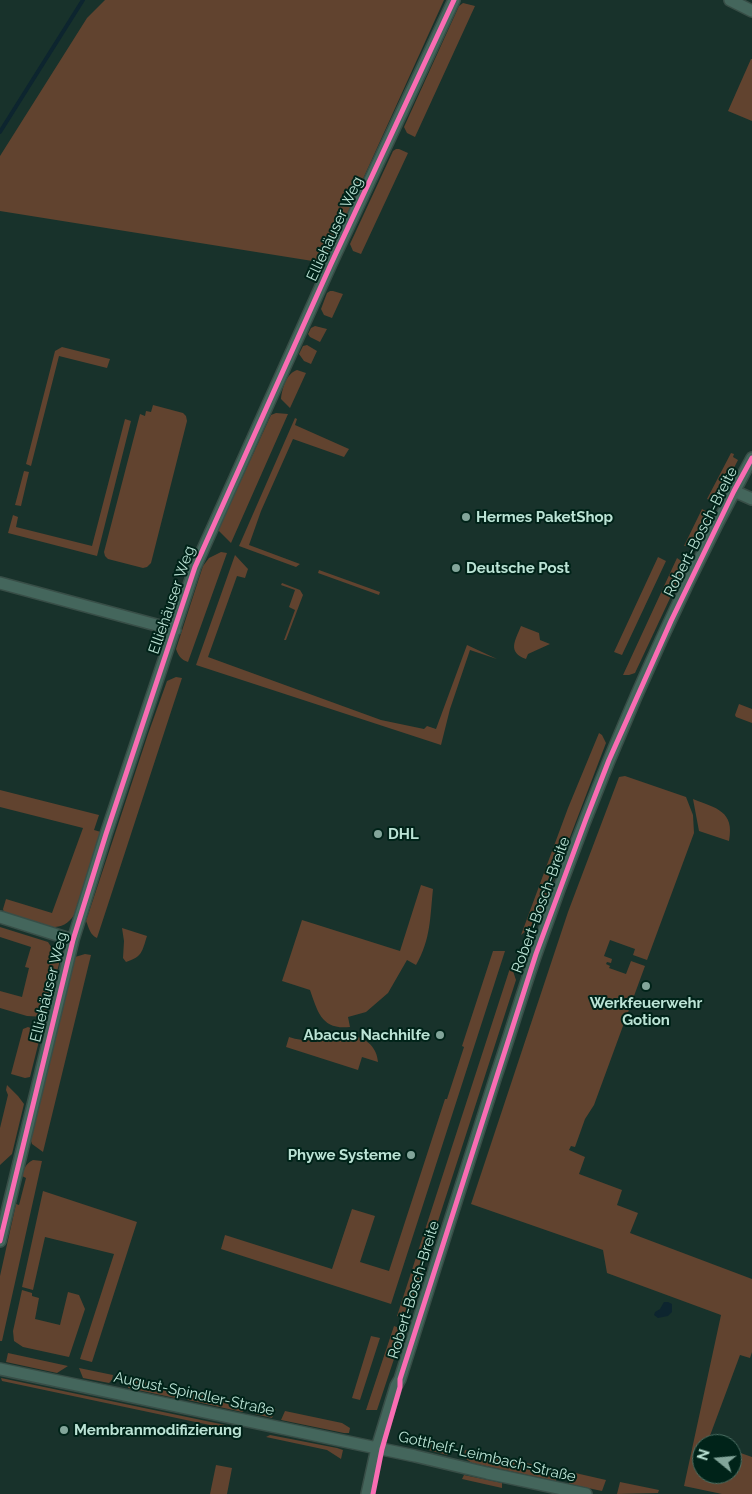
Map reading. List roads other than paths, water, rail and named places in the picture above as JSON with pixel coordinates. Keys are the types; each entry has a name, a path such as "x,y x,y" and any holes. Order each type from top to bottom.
{"street":[{"name":"Elliehäuser Weg","path":"0,1240 73,940 106,834 195,567 331,264 454,0"},
{"path":"730,0 752,11"},
{"name":"Robert-Bosch-Breite","path":"367,1494 379,1448 400,1388 400,1379 536,954 610,760 659,646 734,491 752,458"},
{"path":"734,491 752,499"},
{"path":"0,583 174,630"},
{"path":"0,917 73,940"},
{"name":"August-Spindler-Straße","path":"0,1369 379,1448"},
{"name":"Robert-Bosch-Breite","path":"373,1494 379,1448"},
{"name":"Gotthelf-Leimbach-Straße","path":"379,1448 586,1494"}],"water":[{"path":"664,1302 672,1304 672,1312 668,1316 658,1318 654,1315 655,1312 660,1309"}],"waterway":[{"path":"0,132 83,0"}],"place":[{"name":"Hermes PaketShop","path":"466,517"},
{"name":"Deutsche Post","path":"456,568"},
{"name":"DHL","path":"378,834"},
{"name":"Werkfeuerwehr Gotion","path":"646,986"},
{"name":"Abacus Nachhilfe","path":"440,1035"},
{"name":"Phywe Systeme","path":"411,1155"},
{"name":"Membranmodifizierung","path":"64,1430"}]}
